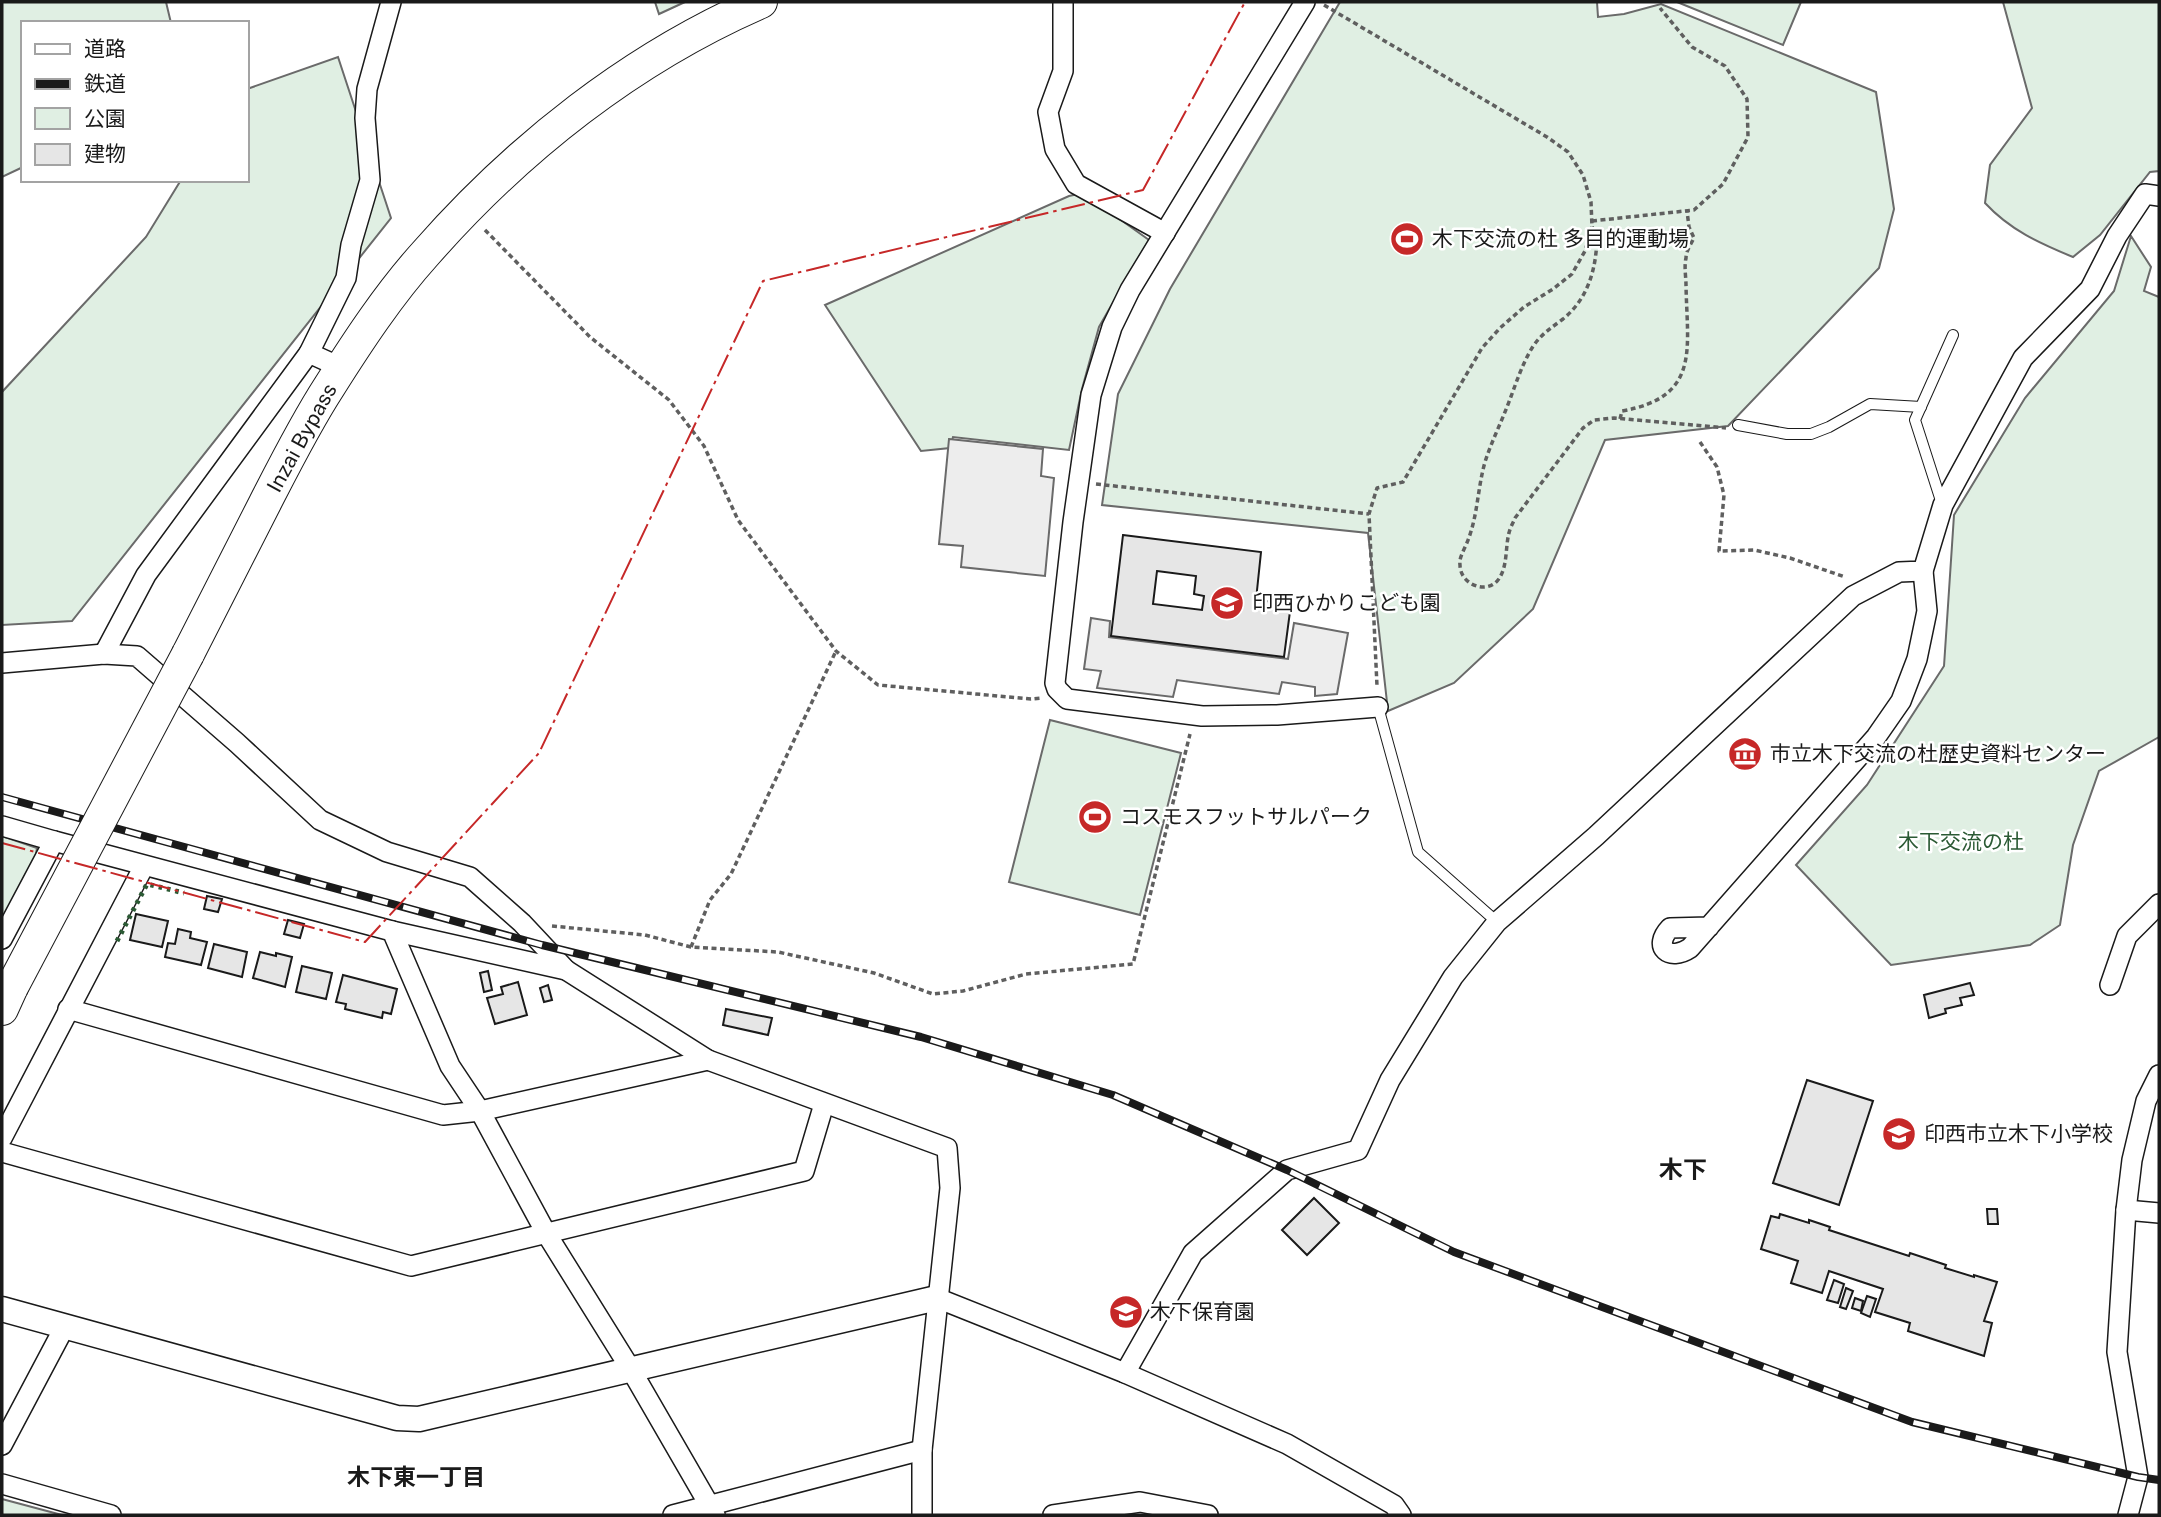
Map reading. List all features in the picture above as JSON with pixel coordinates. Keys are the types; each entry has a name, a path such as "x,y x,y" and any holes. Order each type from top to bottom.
{"highway":[{"name":"Inzai Bypass","path":"7,998 294,447 342,368 396,290 425,254 466,211 553,129 615,84 721,19 761,2"}],"street":[{"path":"104,654 146,576 309,353 346,278 351,245 370,180 365,118 367,89 391,2"},
{"path":"1063,2 1063,71 1048,112 1055,149 1076,184 1165,233"},
{"path":"1305,2 1130,290 1100,360 1091,395 1078,482 1056,675 1057,689 1067,699 1202,716 1277,715 1378,707"},
{"path":"1709,927 1876,737 1901,701 1917,659 1927,611 1923,571 1943,505 2023,358 2090,289 2117,236 2145,194 2159,196"},
{"path":"309,353 342,368"},
{"path":"1125,1373 1193,1253 1287,1170 1357,1150 1390,1080 1452,977 1497,922 1606,827 1853,596 1899,572 1923,571"},
{"path":"2,663 104,654 137,656 320,820 387,852 470,877 522,923 566,970 708,1060 947,1148 950,1188 922,1450 922,1515"},
{"path":"2,826 392,931 566,970"},
{"path":"2,939 54,841"},
{"path":"2,1138 144,866"},
{"path":"2110,985 2127,936 2159,904"},
{"path":"392,931 450,1066 480,1111 545,1233 630,1368 713,1511"},
{"path":"68,1009 443,1115 480,1111 708,1060"},
{"path":"2128,1515 2138,1477 2117,1352 2126,1210 2132,1160 2147,1101 2159,1075"},
{"path":"2,1152 411,1266 804,1171 824,1104"},
{"path":"2126,1210 2159,1213"},
{"path":"2,1309 397,1418 419,1419 937,1298 1125,1373 1287,1444 1394,1505 1401,1515"},
{"path":"2,1445 64,1328"},
{"path":"673,1515 713,1511 922,1450"},
{"path":"2,1484 111,1515"},
{"path":"1053,1515 1140,1502 1208,1515"}],"lane":[{"path":"1943,505 1915,420 1953,335"},
{"path":"1738,425 1787,434 1811,434 1870,404 1921,407"},
{"path":"1378,707 1418,852 1497,922"}],"path":[{"path":"1320,2 1536,130 1568,152 1583,174 1591,202 1592,224 1585,251 1572,274 1524,307 1500,328 1482,348 1403,482 1377,488 1369,514 1378,707"},
{"path":"1592,224 1694,210 1723,184 1748,137 1747,99 1725,66 1692,47 1660,8"},
{"path":"466,211 590,337 669,400 704,446 738,520 836,651 878,685 1031,699 1061,695"},
{"path":"1620,419 1622,411 1653,403 1666,396 1683,373 1687,351 1685,257 1694,238 1687,211"},
{"path":"1592,224 1597,233 1597,254 1592,278 1581,300 1565,317 1543,333 1532,347 1485,462 1478,506 1460,565 1462,575 1468,583 1477,587 1496,583 1502,575 1509,534 1515,518 1583,428 1594,420 1620,419 1721,430 1738,425"},
{"path":"1700,442 1717,467 1724,495 1719,551 1754,551 1790,558 1833,572 1869,588"},
{"path":"1078,482 1369,514"},
{"path":"691,947 710,900 731,874 836,651"},
{"path":"522,923 645,935 691,947 778,951 874,973 933,994 963,990 1026,974 1133,964 1190,733"}],"green space":[{"path":"2,2 166,2 171,21 21,21 21,168 2,177"},
{"path":"655,2 685,2 659,14"},
{"path":"1340,2 1597,2 1598,17 1624,14 1661,4 1876,92 1894,209 1879,268 1728,426 1605,440 1533,609 1454,683 1388,711 1368,533 1102,505 1118,394 1170,289"},
{"path":"1677,2 1801,2 1783,45"},
{"path":"2003,2 2159,2 2159,171 2150,172 2100,235 2073,257 2026,235 1985,203 1990,165 2032,108"},
{"path":"338,57 391,218 72,621 2,625 2,392 146,237 180,182 248,182 248,89"},
{"path":"1083,193 1149,240 1099,327 1069,450 953,437 950,448 921,451 825,305 1069,196"},
{"name":"木下交流の杜","path":"2131,236 2151,267 2144,291 2159,297 2159,737 2099,771 2073,845 2060,925 2030,945 1891,965 1796,865 1867,785 1944,666 1954,515 2025,398 2114,291"},
{"name":"コスモスフットサルパーク","path":"1050,720 1181,753 1140,915 1009,882"},
{"path":"2,836 37,848 35,860 2,924"},
{"path":"2,1499 62,1515 2,1515"}],"shaded area":[{"path":"949,439 1043,449 1041,476 1054,478 1045,576 961,567 963,546 939,544"},
{"path":"1091,618 1110,621 1109,637 1288,659 1294,623 1348,633 1337,694 1315,696 1315,687 1282,682 1279,694 1177,680 1173,697 1097,688 1101,671 1084,669"}],"building":[{"path":"1123,535 1261,552 1256,600 1291,604 1284,657 1111,636","holes":["1157,571 1196,576 1194,594 1204,596 1202,610 1153,604"]},
{"path":"207,896 222,899 218,912 204,909"},
{"path":"136,914 168,921 162,947 130,940"},
{"path":"288,920 304,924 300,938 284,934"},
{"path":"178,929 191,932 190,938 207,942 201,965 165,957 168,943 175,944"},
{"path":"214,944 247,952 242,977 208,968"},
{"path":"260,952 292,957 285,987 253,978"},
{"path":"302,966 332,973 326,999 296,992"},
{"path":"488,971 492,990 484,992 480,973"},
{"path":"343,975 397,989 391,1014 383,1012 382,1018 345,1009 346,1004 336,1002"},
{"path":"518,982 527,1015 495,1024 487,998 503,994 501,987"},
{"path":"1970,983 1974,995 1960,998 1962,1005 1945,1009 1946,1013 1929,1018 1924,995"},
{"path":"548,985 552,1000 544,1002 540,988"},
{"path":"726,1009 772,1018 768,1035 723,1025"},
{"path":"1807,1080 1873,1101 1839,1205 1773,1183"},
{"path":"1314,1198 1339,1223 1307,1255 1282,1230"},
{"path":"1987,1209 1997,1209 1998,1224 1988,1224"},
{"path":"1780,1214 1809,1223 1809,1220 1830,1227 1829,1230 1997,1282 1984,1321 1992,1323 1984,1356 1908,1331 1910,1323 1875,1312 1883,1289 1829,1271 1822,1293 1791,1283 1798,1261 1761,1249 1771,1216 1779,1218"},
{"path":"1834,1280 1844,1284 1838,1303 1827,1300"},
{"path":"1846,1288 1853,1291 1846,1309 1840,1307"},
{"path":"1867,1296 1876,1299 1870,1317 1861,1313"},
{"path":"1855,1298 1863,1301 1861,1311 1852,1308"}],"railway":[{"path":"2,797 542,945 921,1037 1113,1095 1287,1170 1454,1252 1912,1422 2159,1480"}],"hedge":[{"path":"117,941 147,884 184,893"}],"power":[{"path":"2,843 365,942 539,753 763,281 1143,190 1245,2"}],"place":[{"name":"木下交流の杜 多目的運動場","path":"1407,239"},
{"name":"印西ひかりこども園","path":"1227,603"},
{"name":"市立木下交流の杜歴史資料センター","path":"1745,754"},
{"name":"コスモスフットサルパーク","path":"1095,817"},
{"name":"印西市立木下小学校","path":"1899,1134"},
{"name":"木下保育園","path":"1126,1312"}],"district":[{"name":"木下","path":"1683,1170"},
{"name":"木下東一丁目","path":"416,1477"}]}
